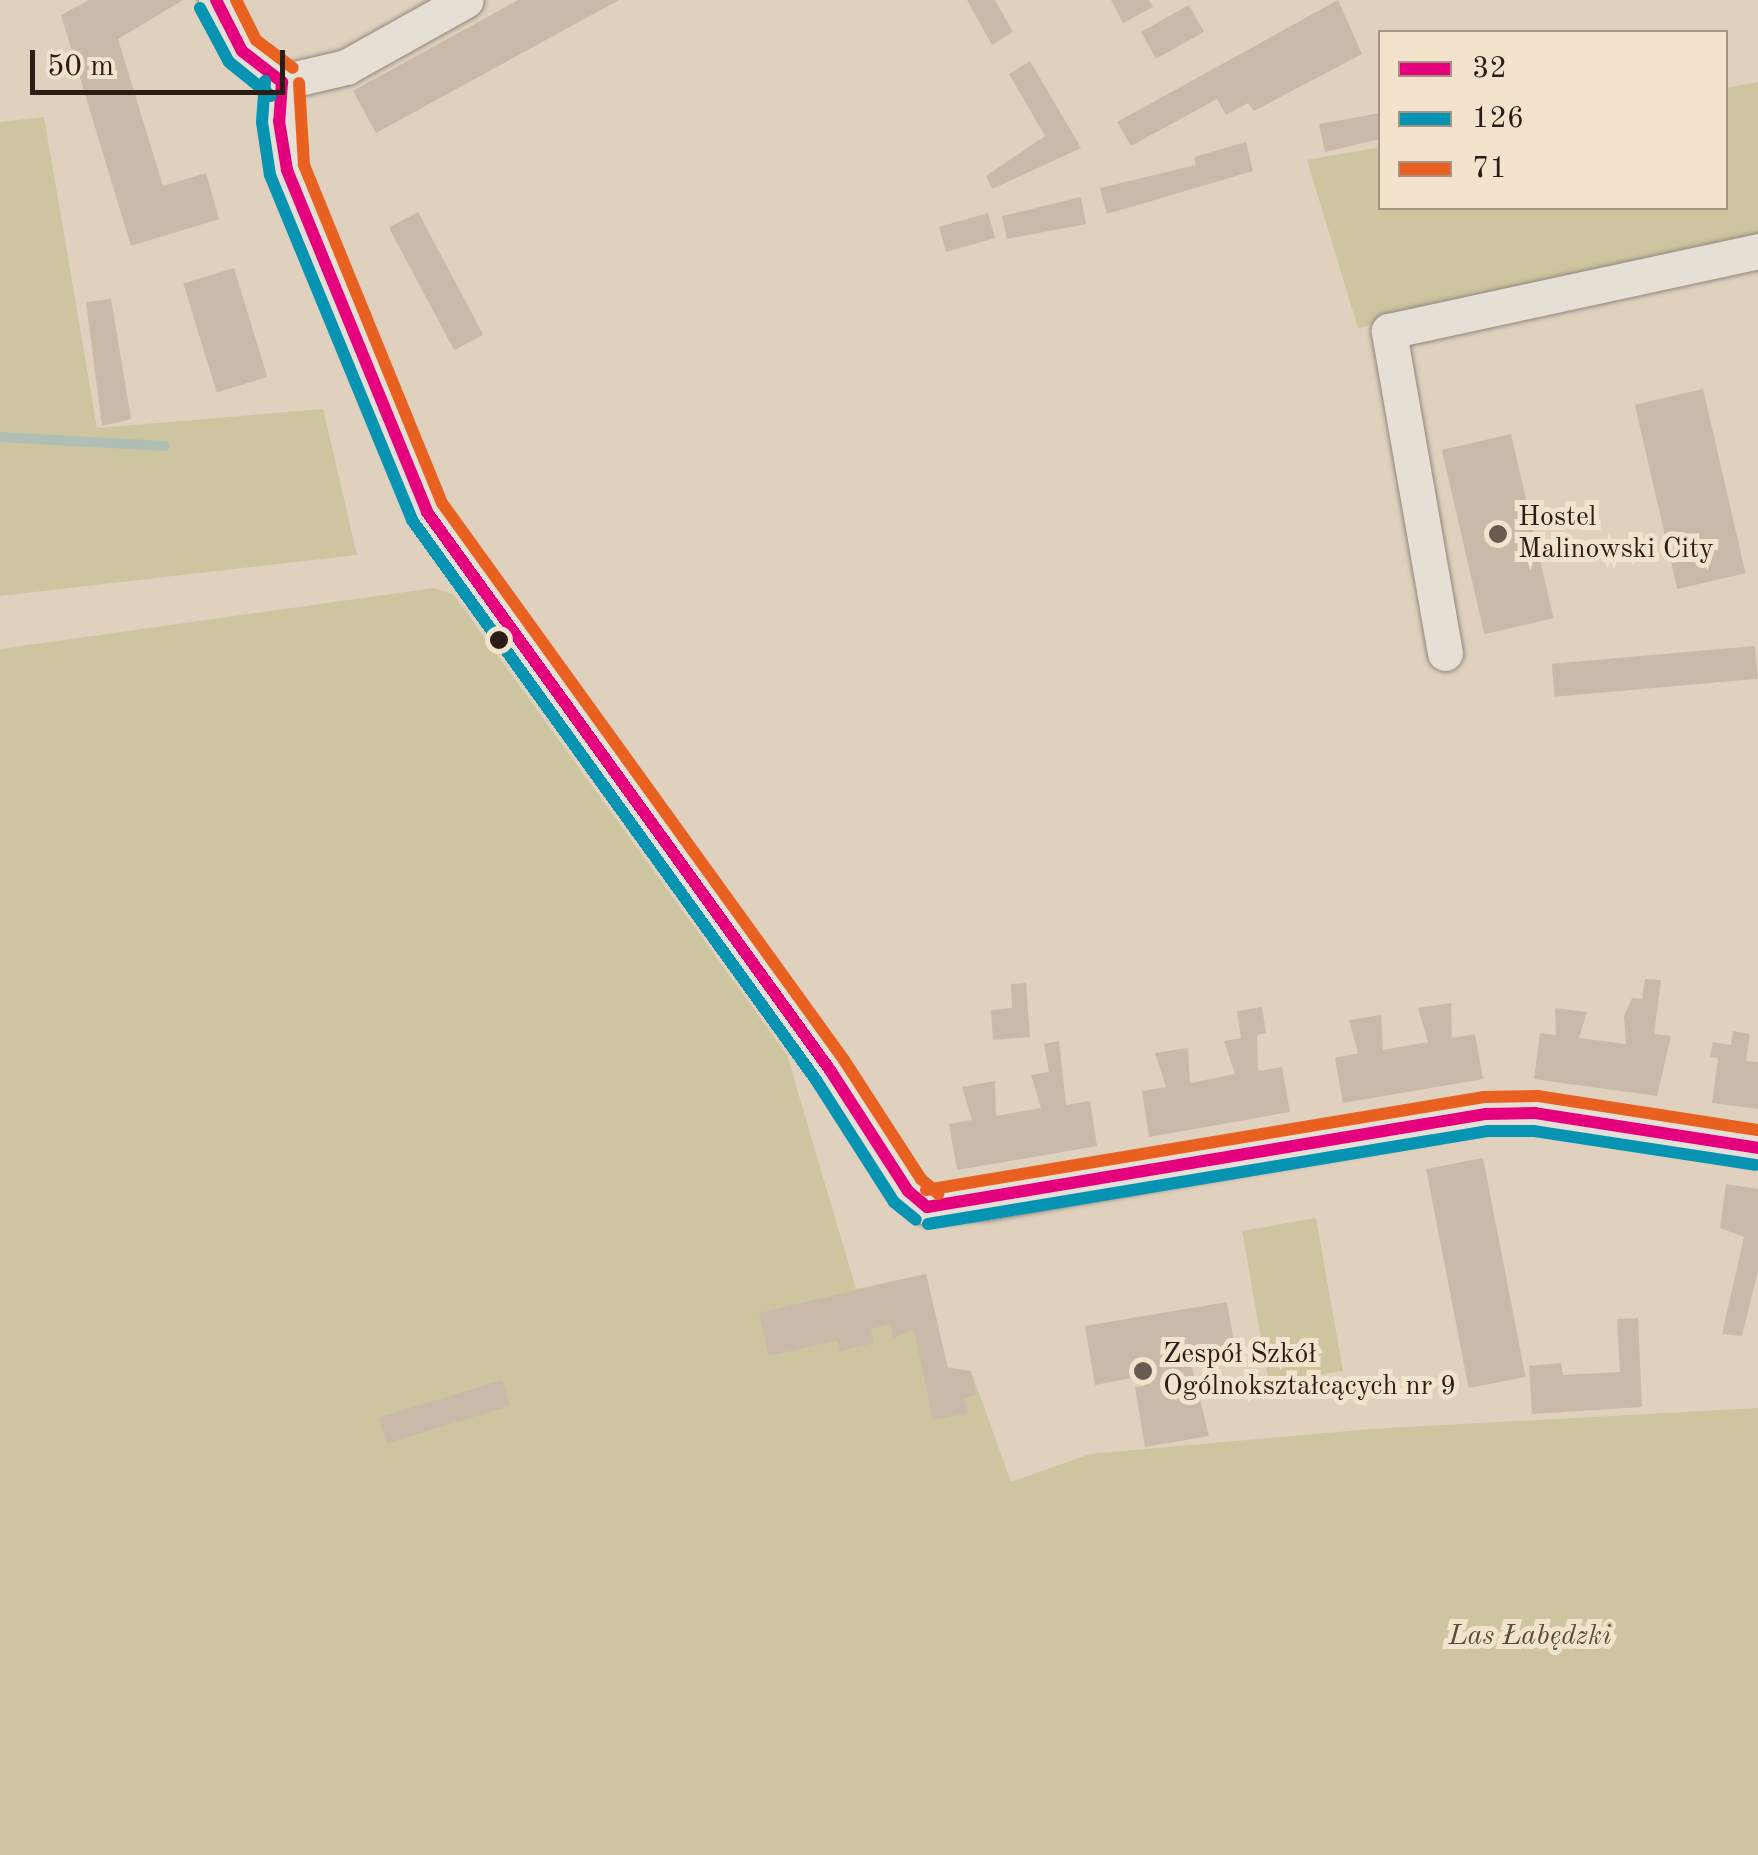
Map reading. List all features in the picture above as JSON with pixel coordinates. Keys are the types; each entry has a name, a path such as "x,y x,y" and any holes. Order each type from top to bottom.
{"street":[{"path":"216,0 242,51 282,82"},
{"path":"282,82 346,67 466,0"},
{"path":"282,82 279,121 287,170 427,512 830,1070 908,1191 926,1207 970,1205 1486,1114 1535,1114 1758,1148"},
{"path":"1445,653 1389,332 1758,251"}],"green space":[{"path":"1758,82 1758,236 1358,328 1307,160 1378,147 1378,210 1728,210 1728,88"},
{"path":"44,117 97,428 323,409 357,555 0,596 0,122"},
{"name":"Las Łabędzki","path":"434,588 453,594 787,1055 856,1289 926,1274 947,1367 971,1371 1011,1482 1090,1454 1371,1429 1758,1408 1758,1855 0,1855 0,649"},
{"path":"1316,1218 1343,1371 1269,1384 1242,1231"}],"building":[{"path":"89,0 183,0 118,39 163,186 206,173 219,219 131,246 61,15"},
{"path":"518,0 619,0 376,133 353,91"},
{"path":"967,0 995,0 1013,32 992,45"},
{"path":"1111,0 1149,0 1153,7 1123,23"},
{"path":"1338,0 1362,54 1254,111 1248,103 1226,115 1217,99 1131,146 1117,122"},
{"path":"1189,5 1204,32 1156,59 1141,32"},
{"path":"1030,61 1081,148 992,189 986,176 1045,136 1009,74"},
{"path":"1378,113 1378,139 1325,152 1319,124"},
{"path":"1246,142 1253,171 1107,214 1100,188 1196,165 1194,157"},
{"path":"1081,197 1086,224 1007,239 1002,216"},
{"path":"418,212 483,335 454,350 389,227"},
{"path":"988,213 995,238 946,252 939,227"},
{"path":"234,268 267,377 217,393 183,283"},
{"path":"111,299 131,419 102,426 86,302"},
{"path":"1703,389 1746,573 1677,589 1635,405"},
{"path":"1511,434 1554,618 1484,634 1442,450"},
{"path":"1755,646 1758,679 1555,697 1552,664"},
{"path":"1645,979 1661,980 1654,1034 1671,1036 1657,1096 1534,1079 1540,1033 1556,1035 1555,1008 1587,1012 1579,1038 1626,1044 1624,1016 1632,998 1642,999"},
{"path":"1026,983 1030,1037 993,1040 991,1010 1012,1008 1011,984"},
{"path":"1451,1003 1452,1038 1475,1034 1483,1079 1343,1103 1335,1058 1358,1053 1349,1020 1381,1015 1383,1050 1428,1042 1418,1008"},
{"path":"1262,1007 1266,1033 1257,1035 1258,1071 1282,1067 1290,1112 1149,1137 1142,1091 1166,1087 1155,1053 1188,1048 1190,1083 1235,1074 1224,1041 1241,1038 1237,1011"},
{"path":"1733,1031 1750,1034 1746,1061 1758,1062 1758,1109 1712,1103 1718,1058 1710,1057 1713,1042 1731,1045"},
{"path":"1059,1041 1066,1105 1090,1101 1097,1146 957,1170 949,1124 972,1120 962,1087 995,1081 996,1116 1041,1108 1031,1075 1049,1072 1044,1044"},
{"path":"1483,1158 1526,1377 1469,1388 1426,1169"},
{"path":"1726,1184 1758,1189 1758,1271 1742,1336 1722,1334 1744,1237 1720,1228"},
{"path":"926,1274 948,1368 971,1371 976,1395 964,1398 968,1413 933,1420 914,1330 893,1338 890,1324 870,1329 874,1343 840,1351 838,1340 769,1356 759,1313"},
{"name":"Zespół Szkół Ogólnokształcących nr 9","path":"1227,1302 1237,1360 1192,1367 1209,1436 1145,1447 1135,1387 1144,1386 1142,1376 1095,1385 1085,1326"},
{"path":"1638,1318 1642,1407 1532,1414 1529,1366 1561,1363 1563,1375 1620,1372 1617,1319"},
{"path":"502,1380 510,1406 387,1444 379,1418"}],"waterway":[{"path":"0,437 165,446"}],"transit line":[{"name":"32","path":"216,0 242,51 282,82"},
{"name":"71","path":"236,0 256,40 293,68"},
{"name":"126","path":"200,8 229,62 271,96"},
{"name":"126","path":"265,81 262,122 270,175 412,520 816,1080 894,1202 916,1220"},
{"name":"32","path":"282,82 279,121 287,170 427,512 830,1070 908,1191 927,1207"},
{"name":"71","path":"299,83 304,165 442,503 844,1060 921,1179 938,1194"},
{"name":"71","path":"926,1190 1484,1097 1538,1096 1758,1130"},
{"name":"32","path":"927,1207 1486,1114 1535,1113 1758,1148"},
{"name":"126","path":"928,1224 1488,1131 1534,1131 1755,1165"}],"place":[{"name":"Hostel Malinowski City","path":"1498,534"},
{"name":"Zespół Szkół Ogólnokształcących nr 9","path":"1143,1371"}]}
